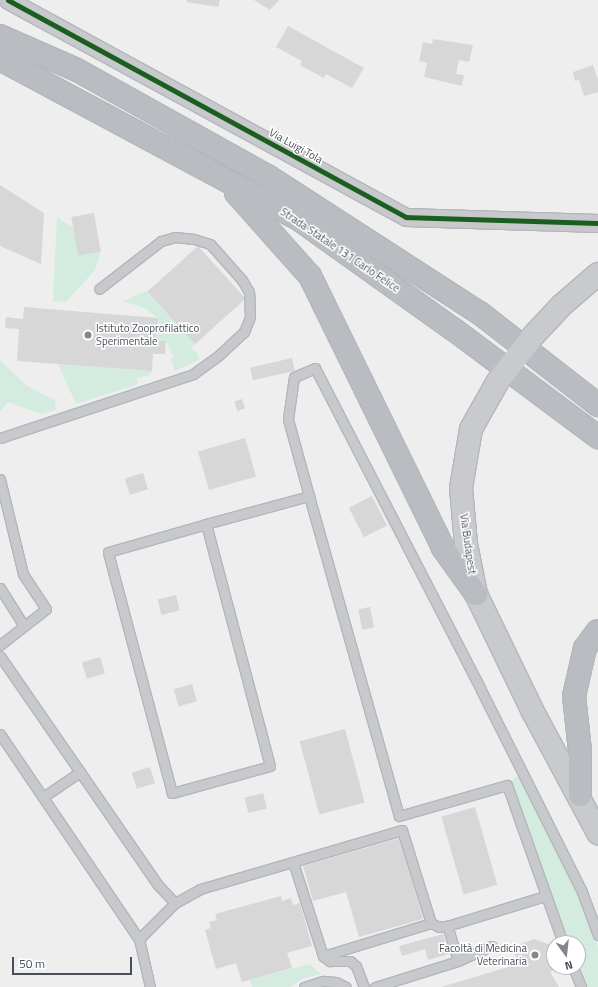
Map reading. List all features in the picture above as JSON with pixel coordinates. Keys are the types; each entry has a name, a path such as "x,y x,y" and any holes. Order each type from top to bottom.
{"highway":[{"name":"Strada Statale 131 Carlo Felice","path":"0,36 77,70 269,177 481,314 597,404"},
{"name":"Strada Statale 131 Carlo Felice","path":"0,59 215,173 300,220 454,329 598,437"},
{"path":"215,173 254,210 310,276 443,548 476,594"},
{"path":"580,795 580,751 574,696 585,648 598,631"}],"main road":[{"name":"Via Budapest","path":"598,274 562,305 533,336 498,381 471,430 460,488 466,544 476,594 532,710 580,795 598,833"}],"street":[{"name":"Via Luigi Tola","path":"8,0 406,217 598,223"}],"lane":[{"path":"0,438 193,374 218,356 244,332 250,317 249,292 242,280 210,244 194,239 175,237 161,241 100,289"},
{"path":"431,923 402,830 288,419 294,377 315,368 481,690 582,892 598,935"},
{"path":"0,479 23,574 46,609 0,645"},
{"path":"206,524 270,766 172,793 108,552 206,524 310,496"},
{"path":"0,588 24,626"},
{"path":"0,656 158,885 175,903"},
{"path":"0,734 139,939 150,987"},
{"path":"43,797 80,772"},
{"path":"399,816 507,785 545,896 561,935"},
{"path":"139,939 175,903 200,889 402,830"},
{"path":"293,862 323,956 330,961 350,961 356,966 364,987"},
{"path":"323,956 431,923 439,927 447,926 545,896"},
{"path":"447,926 458,961"},
{"path":"375,987 458,961 492,946"},
{"path":"576,975 581,987"},
{"path":"304,987 323,981 336,982 346,987"}],"green space":[{"path":"57,217 73,228 78,254 101,251 95,270 66,302 53,301"},
{"path":"147,291 194,343 192,350 197,352 199,360 175,371 171,358 174,357 166,341 156,341 158,318 144,308 123,301"},
{"path":"0,360 27,386 55,400 56,410 41,414 8,402 0,412"},
{"path":"58,364 152,371 148,376 137,378 138,384 76,404"},
{"path":"520,774 578,891 594,931 598,947 598,987 583,987 578,975 586,975 586,935 563,935 508,784"},
{"path":"310,964 321,974 304,978 290,987 252,987 250,980"}],"building":[{"path":"187,0 220,0 218,7 187,2"},
{"path":"254,0 279,0 270,10"},
{"path":"288,26 364,68 352,88 326,74 324,78 300,65 302,61 276,47"},
{"path":"433,39 473,45 469,62 459,60 456,74 464,75 462,86 424,77 427,63 419,61 423,42 432,44"},
{"path":"593,65 598,80 598,92 584,96 579,80 575,81 573,72"},
{"path":"0,185 44,213 41,264 0,246"},
{"path":"94,213 101,251 78,255 71,217"},
{"path":"198,246 246,299 195,344 147,292"},
{"name":"Istituto Zooprofilattico Sperimentale","path":"24,307 158,318 156,341 166,341 165,354 153,354 152,371 17,361 19,329 5,328 6,317 23,319"},
{"path":"292,358 295,371 253,380 250,368"},
{"path":"242,399 245,409 237,411 234,401"},
{"path":"245,438 256,476 209,490 198,452"},
{"path":"143,473 148,489 130,495 125,479"},
{"path":"372,496 387,525 364,537 349,508"},
{"path":"176,595 180,611 161,615 158,600"},
{"path":"370,607 374,628 362,630 358,609"},
{"path":"100,657 105,673 87,679 82,663"},
{"path":"192,684 197,701 179,707 174,689"},
{"path":"345,729 365,802 319,815 300,741"},
{"path":"150,767 155,783 137,789 132,773"},
{"path":"263,793 267,809 248,813 245,798"},
{"path":"475,807 497,885 464,895 441,817"},
{"path":"400,838 423,919 359,937 346,892 313,901 303,866"},
{"path":"281,896 282,901 291,898 293,905 300,903 312,946 287,953 292,968 242,982 236,963 216,969 205,930 211,928 209,922 217,920 215,914"},
{"path":"443,934 449,954 428,960 425,949 402,956 399,946"},
{"name":"Facoltà di Medicina Veterinaria","path":"534,939 546,943 546,975 552,975 559,987 441,987 518,964 513,947"}],"cycle path":[{"path":"8,0 406,217 598,223"}],"place":[{"name":"Istituto Zooprofilattico Sperimentale","path":"88,335"},
{"name":"Facoltà di Medicina Veterinaria","path":"535,955"}]}
